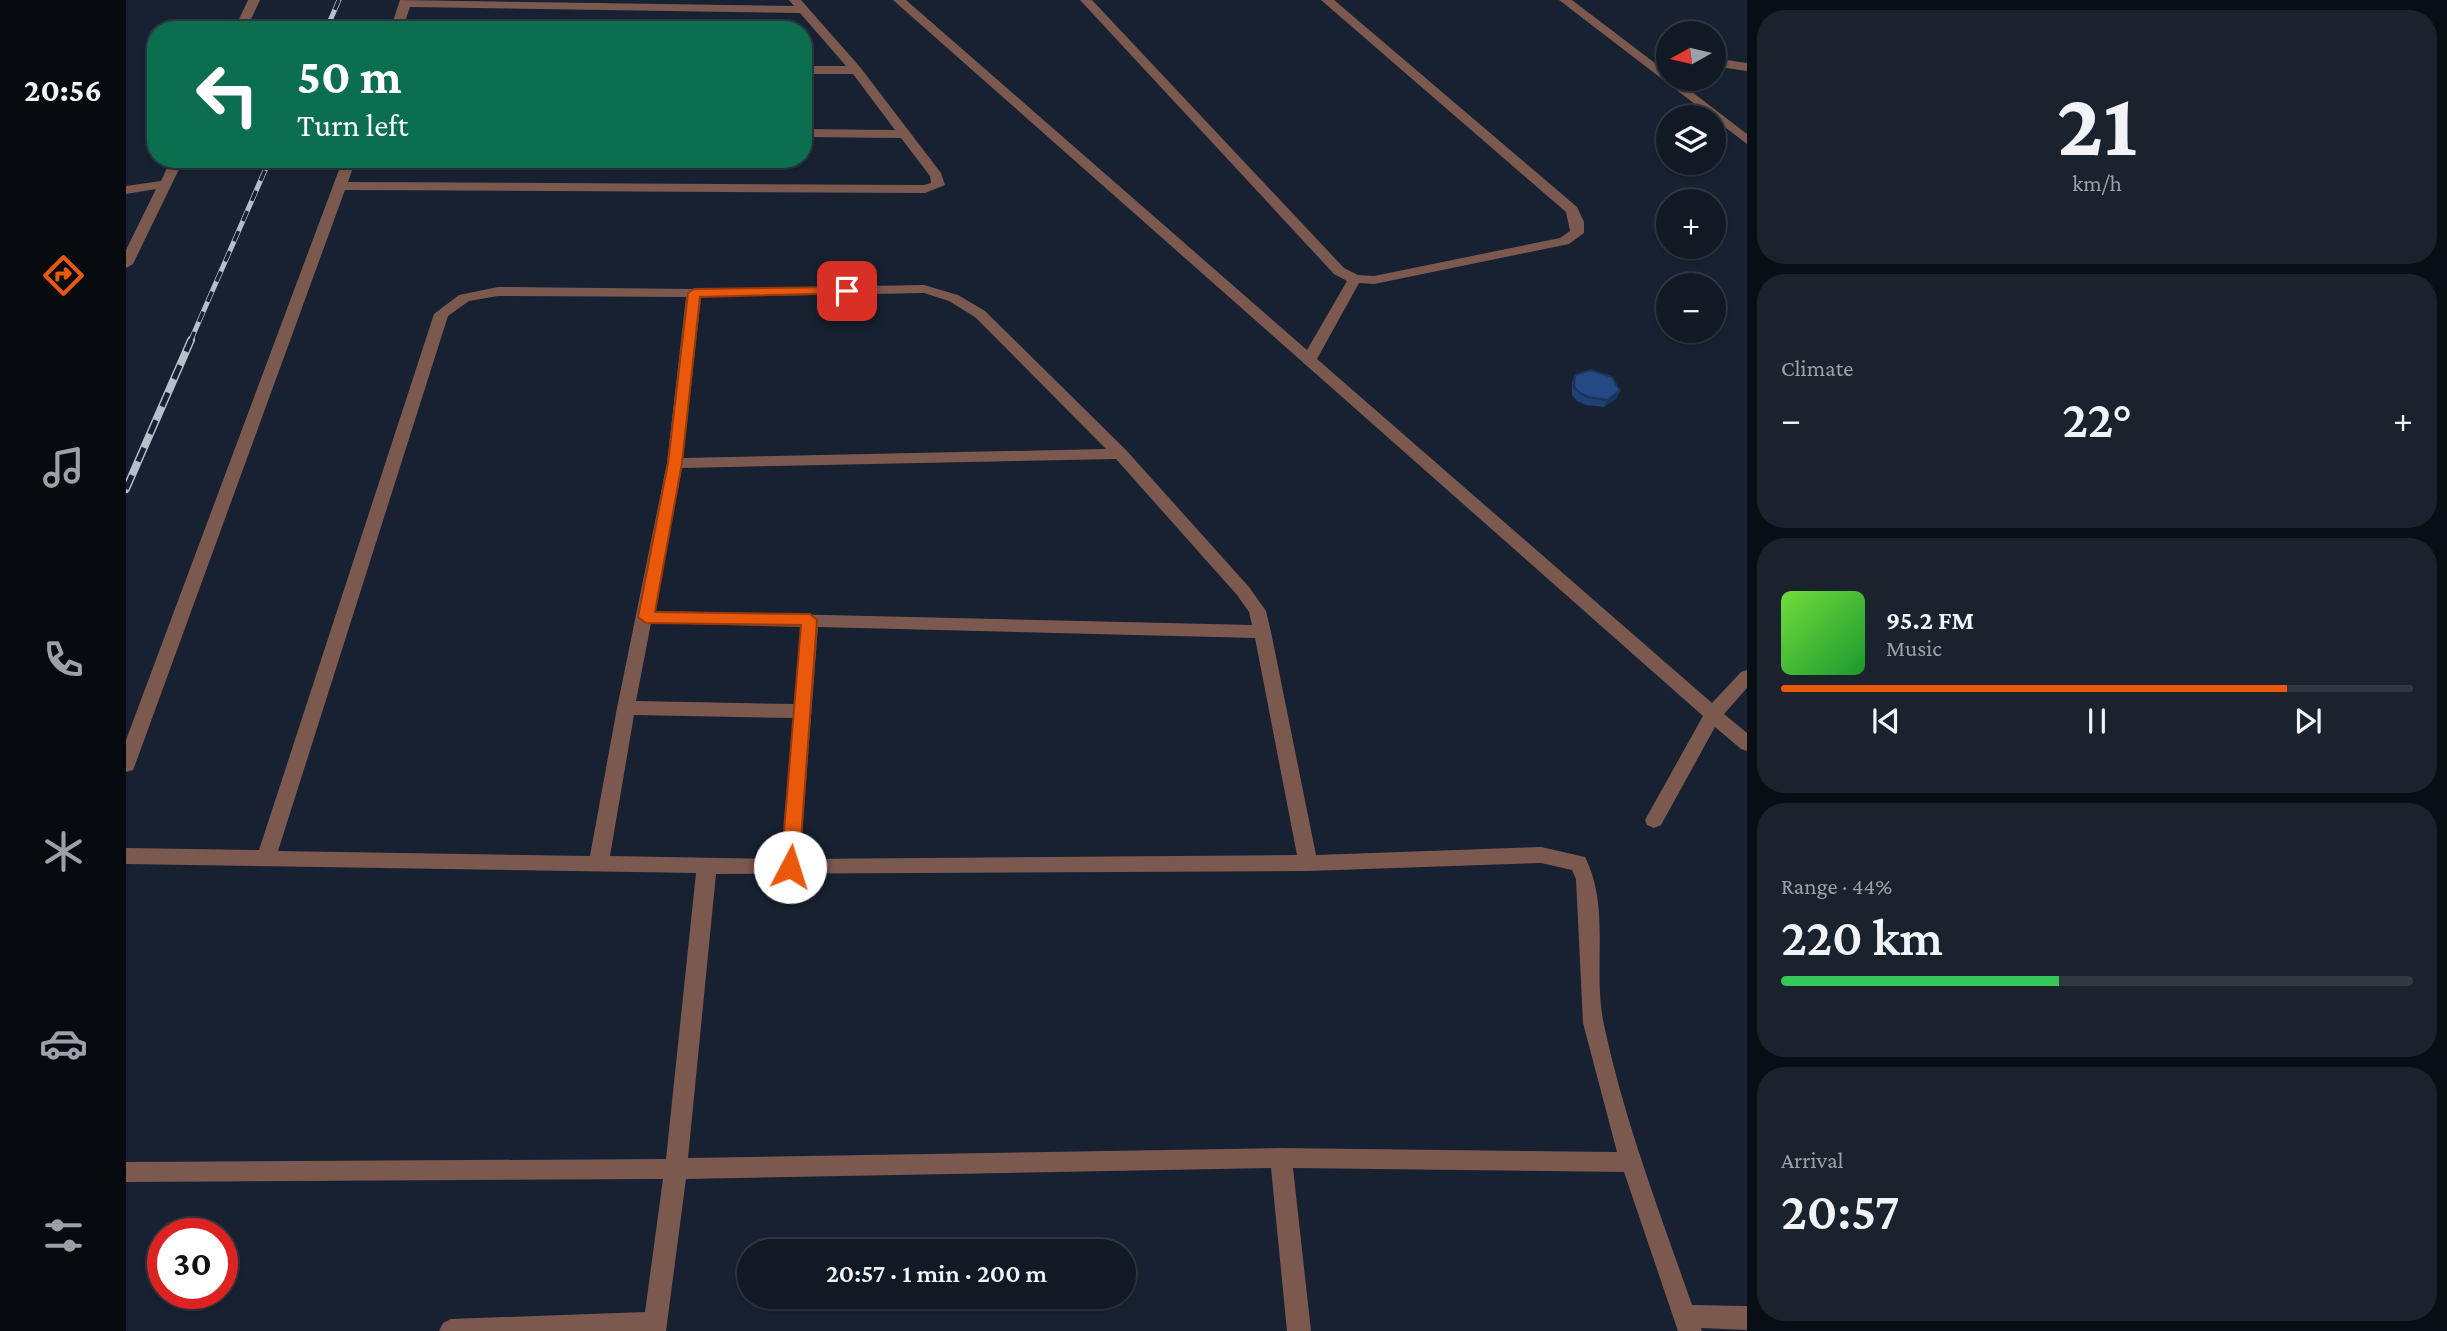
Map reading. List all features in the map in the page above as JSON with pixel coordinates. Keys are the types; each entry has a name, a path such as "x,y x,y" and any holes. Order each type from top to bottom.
{"street":[{"path":"244,21 254,0"},
{"path":"899,0 1747,744"},
{"path":"1086,0 1339,271 1355,279 1374,280 1564,241 1577,233 1577,222 1572,210 1327,0"},
{"path":"1564,0 1656,65"},
{"path":"341,186 933,188 938,185 936,176 856,70 799,5 406,1 399,21"},
{"path":"1726,62 1747,67"},
{"path":"812,70 856,70"},
{"path":"1684,91 1747,140"},
{"path":"812,132 905,134"},
{"path":"126,264 174,168"},
{"path":"126,765 347,168"},
{"path":"126,190 166,184"},
{"path":"1310,358 1355,279"},
{"path":"266,858 441,314 453,302 478,292 694,293 924,289 946,294 966,303 980,314 1120,454 1243,591 1257,611 1308,863"},
{"path":"599,862 626,708 675,463 694,293"},
{"path":"675,463 1120,454"},
{"path":"646,617 1262,632"},
{"path":"790,867 810,620"},
{"path":"1654,820 1713,714 1747,677"},
{"path":"626,708 802,711"},
{"path":"126,856 790,867 1308,863 1541,855 1560,857 1578,863 1586,879 1593,1023 1631,1161 1688,1323 1747,1318"},
{"path":"451,1331 655,1327 676,1169 707,865"},
{"path":"126,1172 676,1169 1281,1158 1631,1161"},
{"path":"1281,1158 1299,1331"}],"building":[{"path":"1591,370 1612,377 1620,391 1607,400 1580,393 1574,387 1575,375"}],"railway":[{"path":"330,21 339,0"},
{"path":"190,342 266,168"},
{"path":"126,489 191,340"}],"route":[{"path":"790,867 810,620 646,617 675,463 694,293 847,291"}]}
